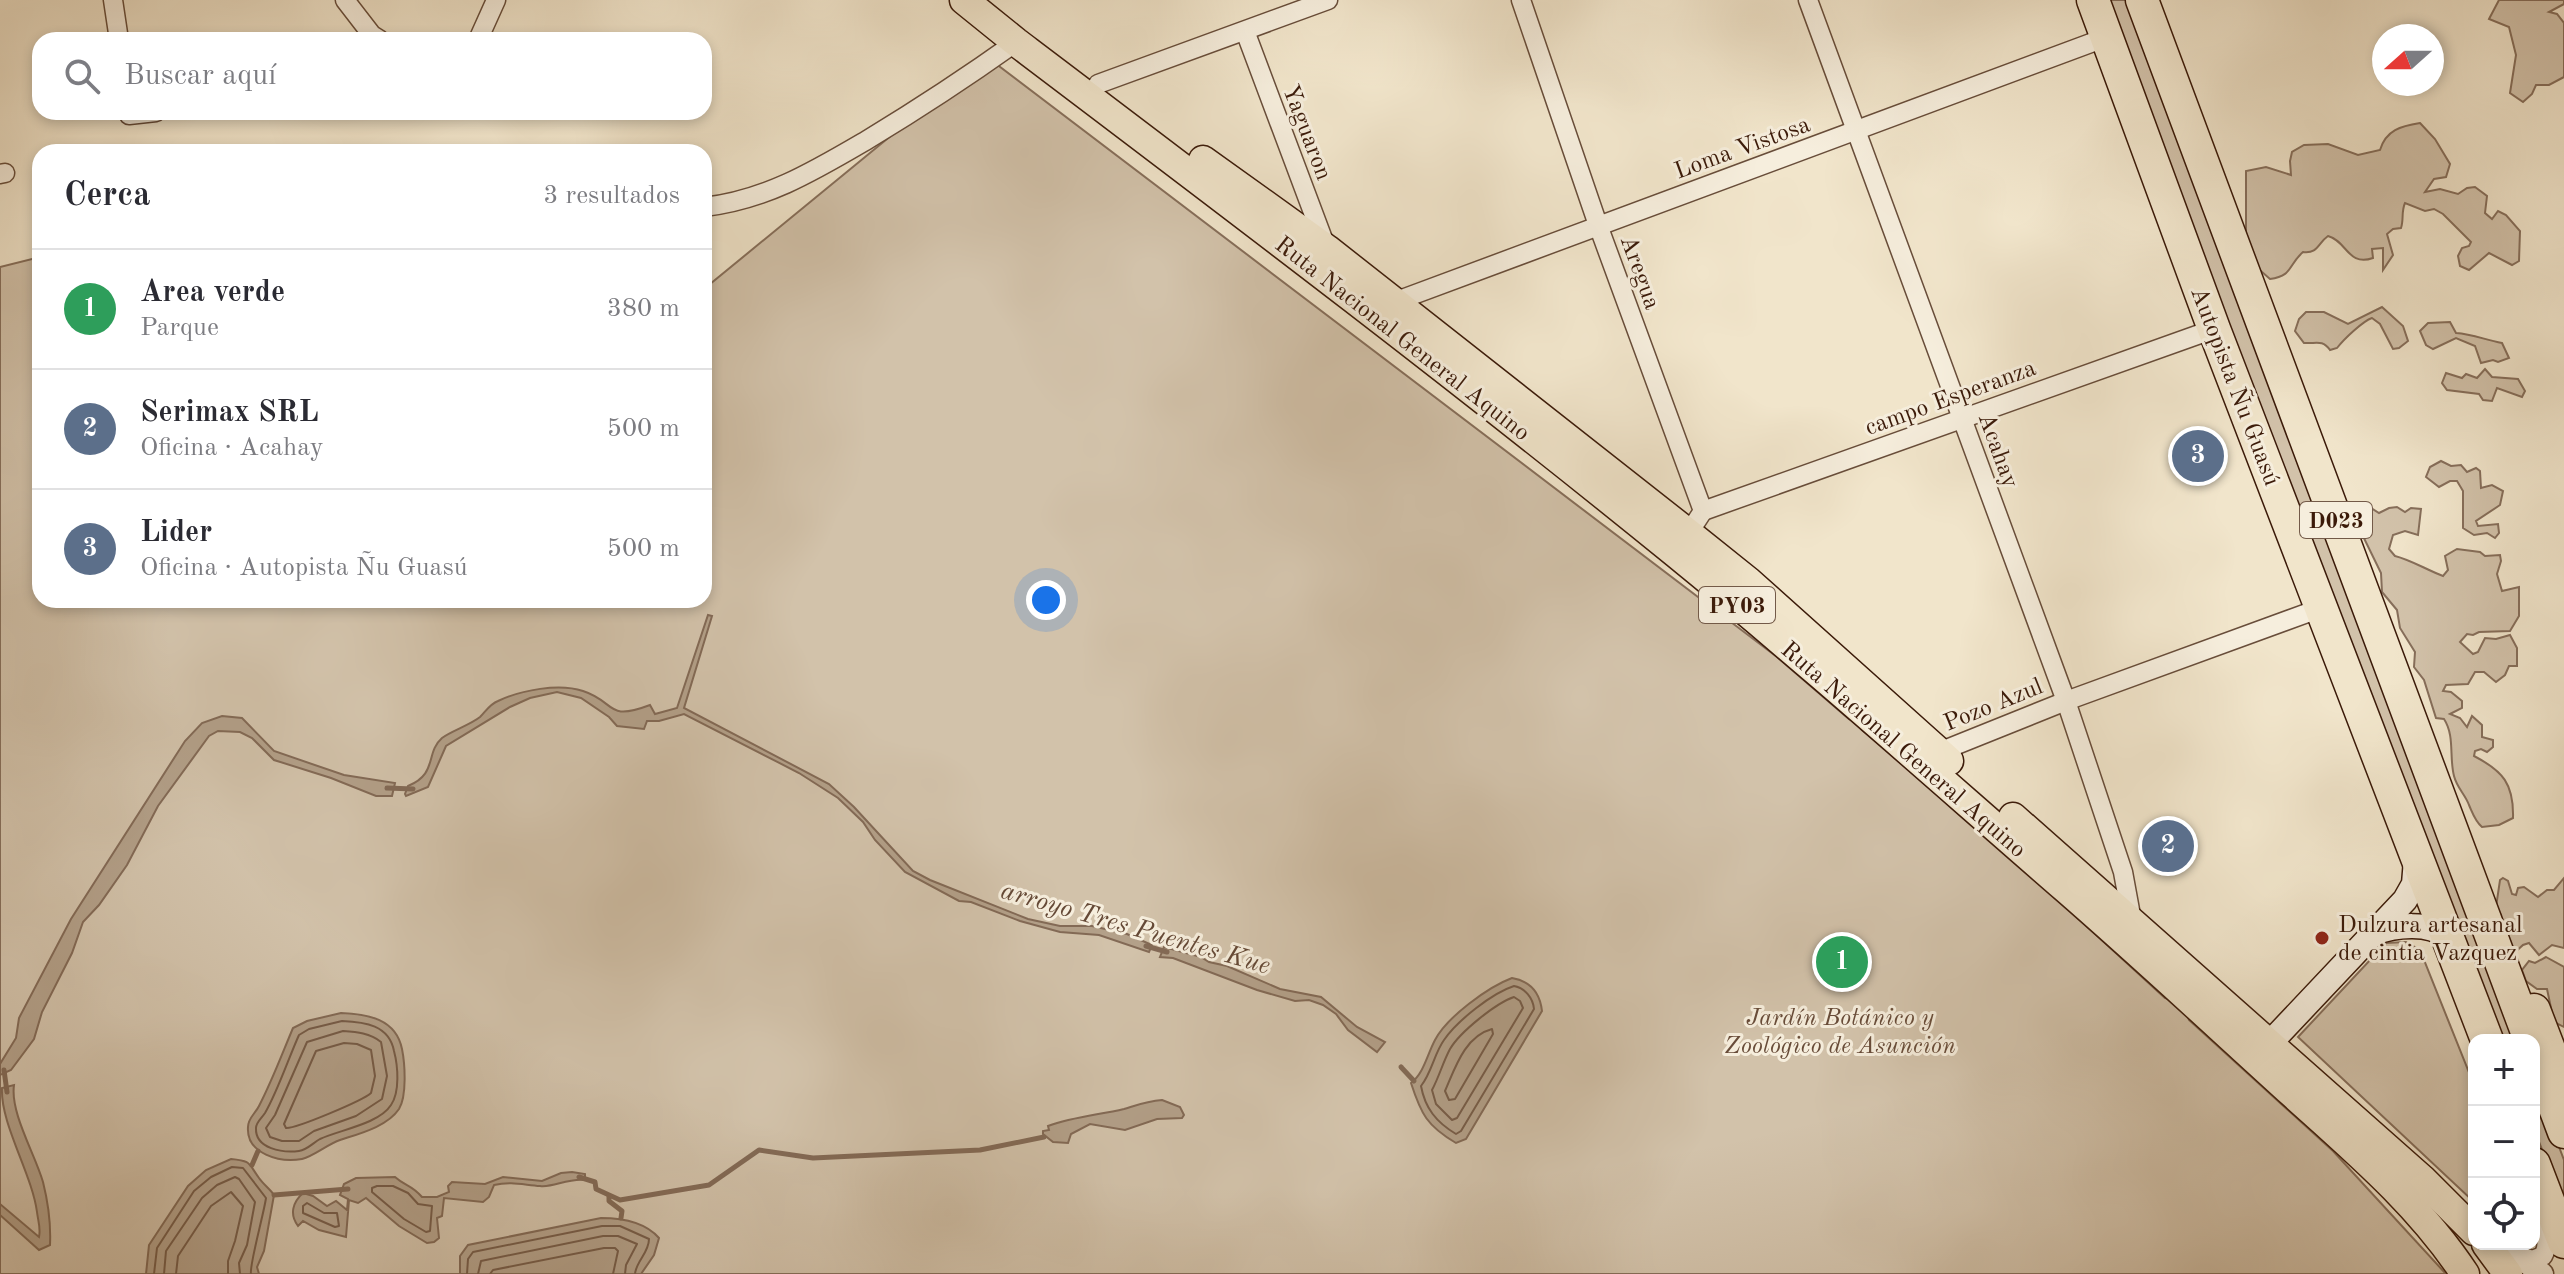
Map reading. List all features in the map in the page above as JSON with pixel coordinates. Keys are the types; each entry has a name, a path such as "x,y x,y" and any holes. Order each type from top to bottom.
{"highway":[{"name":"Ruta Nacional General Aquino","path":"964,0 1379,316 1689,532 1918,760 2391,1184 2428,1225 2465,1274"},
{"name":"Ruta Nacional General Aquino","path":"989,0 1098,84 1327,249 1689,532 2270,1043 2468,1223"},
{"name":"Autopista Ñu Guasú","path":"2093,0 2214,329 2416,860 2435,933 2484,1034"},
{"name":"Autopista Ñu Guasú","path":"2142,0 2528,1034"},
{"path":"2442,803 2490,897 2564,1088"},
{"path":"2540,1067 2564,1132"},
{"path":"2539,1178 2564,1242"},
{"path":"2494,1250 2515,1265"}],"main road":[{"path":"2270,1043 2405,900 2414,884 2416,860"},
{"path":"2374,933 2395,927 2435,933"}],"street":[{"path":"113,0 118,32"},
{"path":"345,0 369,32"},
{"path":"482,32 496,0"},
{"path":"1098,84 1328,0"},
{"name":"Aregua","path":"1521,0 1598,225 1689,532"},
{"name":"Acahay","path":"1808,0 2066,701 2123,872 2132,921"},
{"name":"Yaguaron","path":"1245,31 1327,249"},
{"name":"Loma Vistosa","path":"1394,302 2107,37"},
{"path":"712,206 748,199 800,179 934,100 1016,42"},
{"name":"campo Esperanza","path":"1689,532 1962,418 2214,329"},
{"name":"Pozo Azul","path":"1939,752 2066,701 2321,608"},
{"path":"2435,933 2440,957 2469,1034"},
{"path":"2515,1265 2543,1256 2547,1236 2540,1218"},
{"path":"2515,1265 2542,1274"}],"green space":[{"path":"2105,0 2135,0 2517,1034 2497,1034"},
{"path":"2499,0 2564,0 2564,4 2549,12 2557,14 2564,23 2564,77 2549,85 2536,85 2523,102 2510,93 2516,55 2509,27 2489,19"},
{"name":"Jardín Botánico y Zoológico de Asunción","path":"987,57 1777,657 1855,721 2165,998 2180,1006 2189,1020 2333,1151 2446,1274 0,1274 0,267 32,259 32,608 712,608 712,282"},
{"path":"2420,123 2435,139 2450,164 2446,177 2434,179 2425,192 2440,189 2458,194 2475,187 2487,196 2485,213 2492,219 2498,211 2506,215 2520,231 2519,261 2512,265 2489,253 2469,270 2460,266 2458,256 2462,248 2471,242 2443,214 2405,203 2401,228 2387,234 2393,255 2383,270 2383,248 2372,249 2373,258 2358,259 2328,236 2315,250 2303,252 2287,273 2277,278 2270,279 2254,265 2246,244 2246,171 2266,167 2291,175 2292,152 2304,145 2328,144 2358,155 2380,150 2395,130"},
{"path":"2382,307 2403,326 2408,341 2399,348 2393,349 2380,324 2372,318 2337,348 2330,350 2321,343 2304,343 2295,331 2299,319 2306,312 2324,312 2348,324"},
{"path":"2450,322 2456,333 2502,343 2509,358 2481,363 2475,346 2456,338 2433,349 2426,345 2420,331 2428,323"},
{"path":"2485,369 2492,377 2518,379 2525,391 2522,397 2497,388 2492,401 2483,400 2479,394 2447,390 2442,383 2446,373 2477,378"},
{"path":"2441,461 2451,466 2461,465 2467,472 2476,468 2480,471 2481,488 2492,485 2503,491 2500,505 2476,521 2478,526 2498,524 2499,533 2495,538 2487,533 2474,535 2463,528 2463,491 2457,481 2439,487 2426,477 2430,467"},
{"path":"2397,507 2405,512 2411,508 2421,509 2418,535 2405,531 2393,535 2389,549 2395,556 2443,576 2448,570 2445,556 2457,549 2480,552 2485,556 2500,555 2497,574 2502,591 2519,587 2519,616 2510,631 2467,634 2460,642 2473,654 2478,652 2485,638 2510,635 2517,648 2517,666 2509,666 2505,675 2496,682 2484,672 2475,672 2468,684 2446,685 2443,691 2451,692 2462,701 2462,708 2450,714 2460,718 2467,727 2472,716 2482,725 2482,737 2493,740 2493,747 2487,752 2481,749 2475,751 2474,756 2499,773 2509,787 2513,818 2499,825 2482,827 2457,784 2447,726 2444,719 2436,718 2424,680 2414,667 2415,652 2400,628 2397,610 2382,592 2381,573 2360,530 2363,515 2371,508 2379,513"},
{"path":"2564,878 2564,948 2552,945 2539,955 2529,943 2513,954 2505,936 2510,931 2505,931 2496,918 2501,915 2496,907 2500,880 2508,881 2512,894 2516,895 2518,888 2524,887 2538,897 2547,890 2554,890"},
{"path":"2406,942 2420,950 2468,1070 2468,1196 2298,1037 2386,943"},
{"path":"2546,957 2564,967 2564,1027 2554,1022 2547,989 2537,989 2526,981 2522,970 2529,961 2535,963"},
{"path":"2540,1097 2564,1160 2564,1206 2540,1144"}],"water":[{"path":"708,615 712,616 684,708 829,784 913,871 930,880 1028,919 1060,926 1092,926 1127,934 1152,945 1149,952 1099,935 1060,932 971,902 959,901 905,872 863,822 838,798 799,773 684,714 647,721 644,729 617,726 581,698 557,692 530,698 446,746 428,787 406,796 408,786 424,776 442,738 476,720 495,702 518,694 563,688 594,695 618,711 650,705 655,714 677,708"},
{"path":"222,716 242,718 274,751 344,775 395,783 392,796 376,796 274,760 252,738 240,732 218,731 209,736 158,806 127,865 83,922 72,953 42,1012 34,1039 11,1070 0,1075 0,1064 16,1038 19,1018 71,919 185,741 202,723"},
{"path":"1164,947 1227,966 1280,989 1321,997 1357,1027 1385,1042 1377,1052 1348,1030 1336,1014 1323,1005 1257,990 1173,958 1160,957"},
{"path":"1512,978 1533,989 1542,1011 1466,1139 1456,1143 1426,1118 1411,1083 1449,1022 1480,996"},
{"path":"341,1013 379,1020 399,1039 405,1080 399,1109 380,1125 335,1142 306,1158 293,1160 266,1155 252,1144 248,1124 268,1087 293,1028 307,1021"},
{"path":"14,1085 16,1108 43,1182 48,1205 50,1245 39,1250 0,1215 0,1204 39,1237 34,1197 3,1102 2,1088"},
{"path":"1162,1100 1180,1107 1184,1115 1182,1118 1157,1119 1125,1130 1090,1124 1071,1134 1068,1143 1053,1142 1043,1134 1043,1131 1049,1130 1048,1126 1057,1123"},
{"path":"231,1159 249,1164 274,1195 264,1251 257,1267 259,1274 146,1274 149,1245 188,1186 206,1170"},
{"path":"572,1172 585,1174 585,1180 545,1186 494,1185 483,1202 444,1198 442,1216 437,1218 439,1238 434,1242 427,1243 399,1226 366,1198 358,1203 349,1200 346,1237 319,1230 303,1221 298,1226 293,1213 303,1193 327,1206 336,1201 347,1210 348,1199 340,1195 344,1184 356,1178 395,1177 422,1197 437,1197 449,1192 448,1186 452,1182 485,1184 503,1177 542,1181"},
{"path":"601,1218 633,1222 659,1238 654,1255 641,1274 460,1274 460,1256 468,1245"}],"waterway":[{"name":"arroyo Tres Puentes Kue","path":"387,788 413,789"},
{"name":"arroyo Tres Puentes Kue","path":"1146,946 1167,952"},
{"name":"arroyo Tres Puentes Kue","path":"1401,1067 1414,1081"},
{"name":"arroyo Tres Puentes Kue","path":"4,1070 7,1092"},
{"path":"579,1177 595,1182 596,1189 620,1200 709,1185 759,1150 813,1158 980,1150 1044,1137"},
{"path":"252,1165 258,1151"},
{"path":"274,1195 348,1189"},
{"path":"609,1196 609,1201 622,1211 621,1218"}],"place":[{"name":"Lider","path":"2198,456"},
{"name":"Serimax SRL","path":"2168,846"},
{"name":"Dulzura artesanal de cintia Vazquez","path":"2322,938"},
{"name":"Area verde","path":"1842,962"}]}
